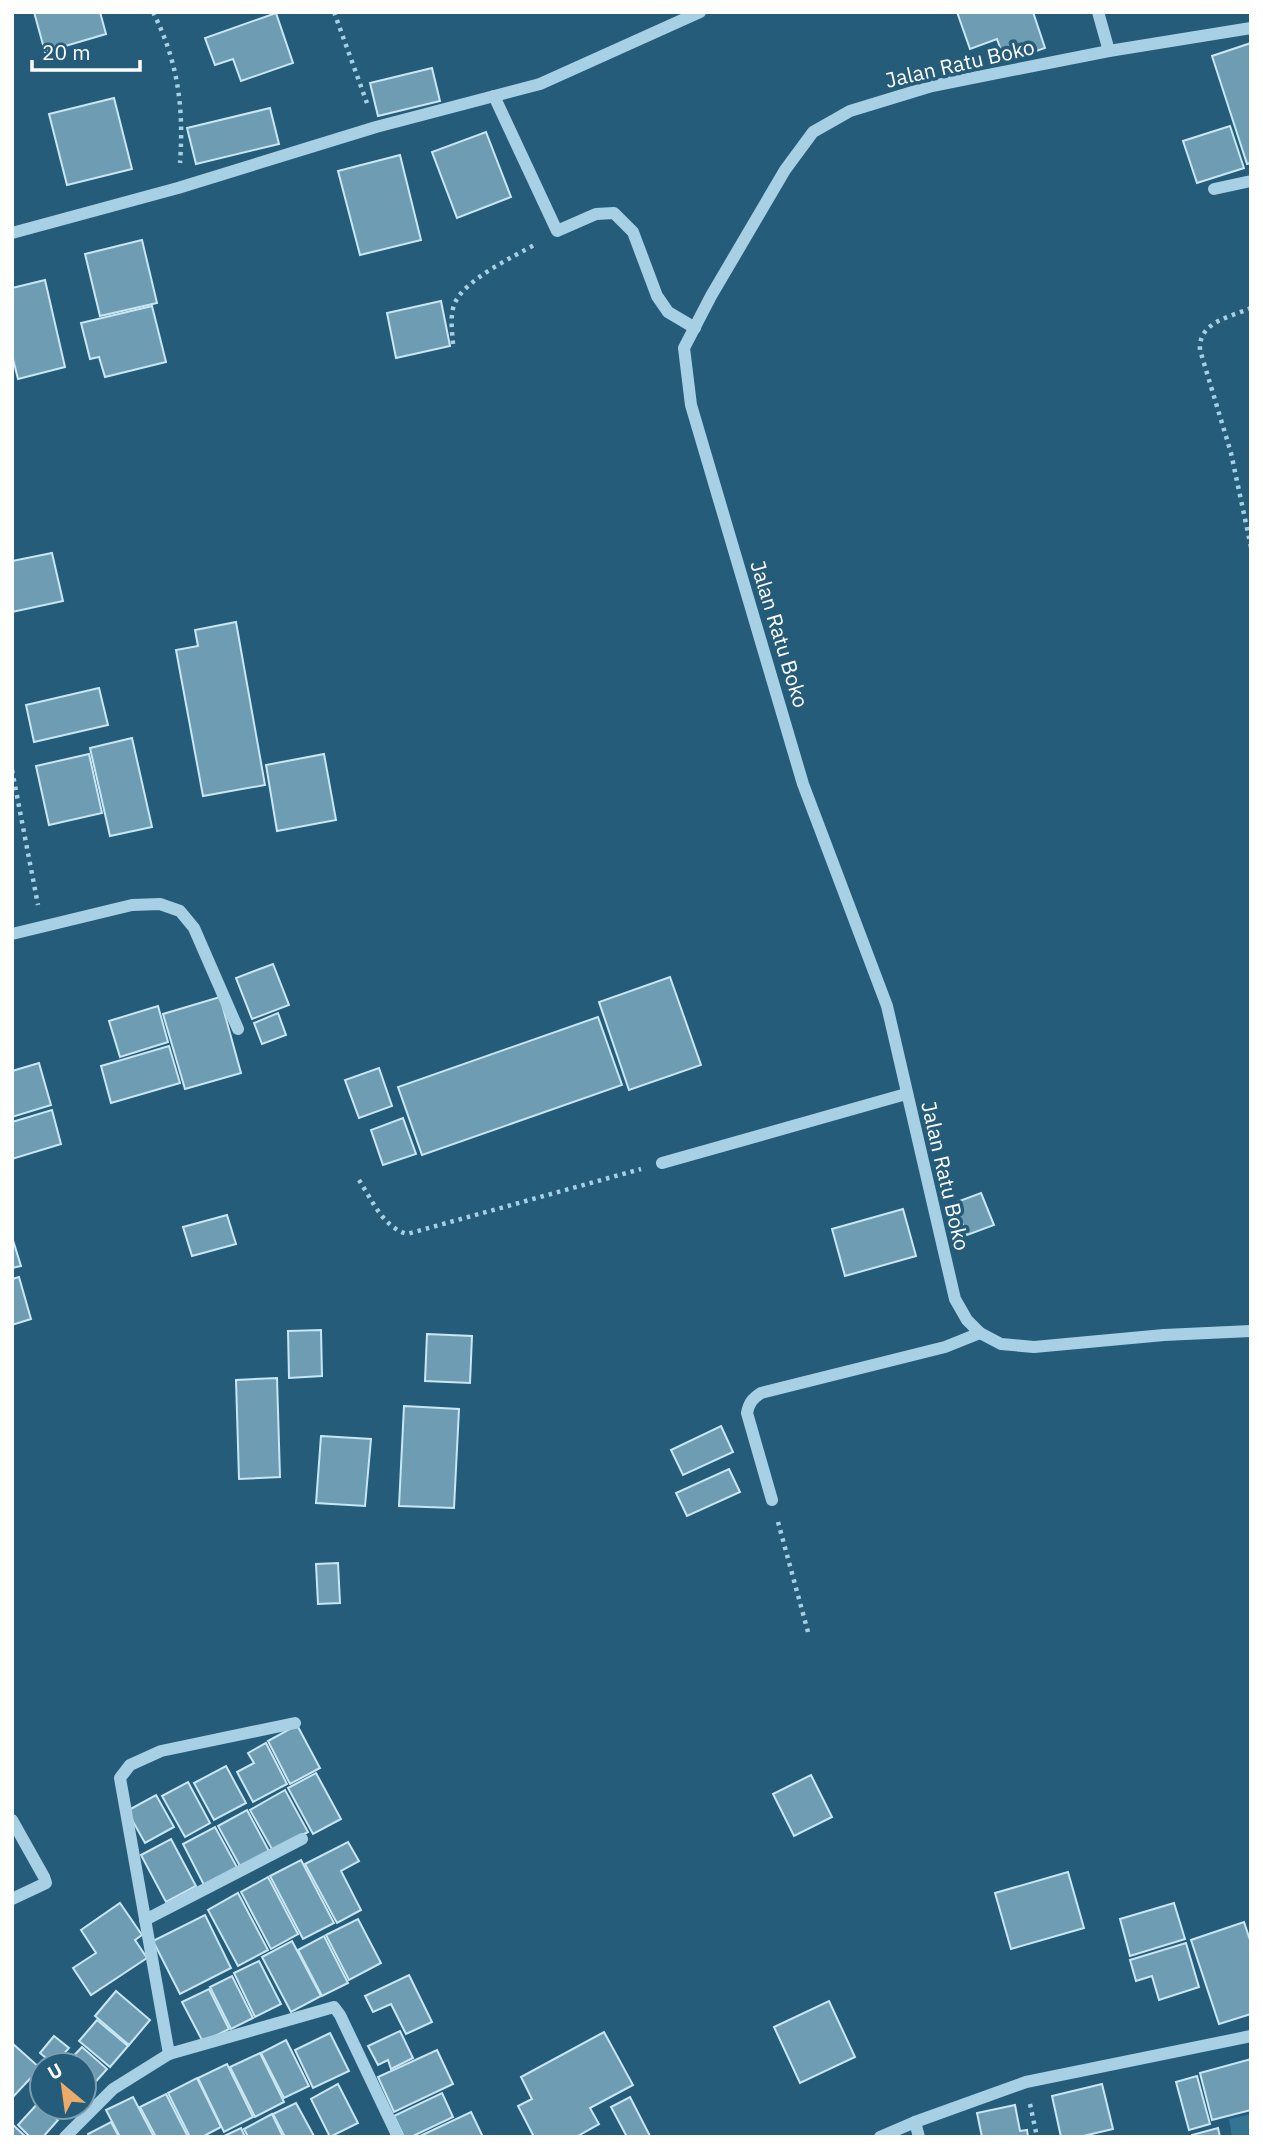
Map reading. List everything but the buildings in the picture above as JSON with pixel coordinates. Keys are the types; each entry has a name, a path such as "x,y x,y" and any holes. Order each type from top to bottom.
{"street":[{"path":"12,233 178,188 376,127 540,84 700,12"},
{"path":"1098,12 1109,51"},
{"name":"Jalan Ratu Boko","path":"980,1333 967,1320 955,1299 887,1006 803,784 691,405 684,348 711,296 785,170 813,132 850,111 932,86 1109,51 1251,28"},
{"path":"494,96 557,231 596,214 614,213 633,232 657,296 668,312 695,328"},
{"path":"1214,190 1251,181"},
{"path":"12,934 132,905 160,904 180,911 194,928 237,1030"},
{"path":"662,1163 906,1094"},
{"path":"772,1500 747,1413 752,1399 761,1393 945,1347 980,1333 1001,1344 1034,1347 1164,1335 1251,1331"},
{"path":"169,2054 120,1778 130,1765 160,1751 295,1723"},
{"path":"12,1820 46,1883 12,1899"},
{"path":"145,1920 302,1839"},
{"path":"65,2137 113,2089 169,2054 334,2007 398,2137"},
{"path":"880,2137 1026,2082 1251,2036"},
{"path":"915,2122 919,2137"}],"path":[{"path":"153,12 174,63 180,104 182,133 178,188"},
{"path":"334,12 376,127"},
{"path":"453,344 453,307 459,295 475,281 557,231"},
{"path":"1251,308 1208,326 1199,340 1231,453 1251,547"},
{"path":"12,770 43,926"},
{"path":"359,1180 388,1224 407,1234 662,1163"},
{"path":"772,1500 808,1632"}],"shaded area":[{"path":"1251,2114 1251,2137 1232,2137 1229,2119"}]}
